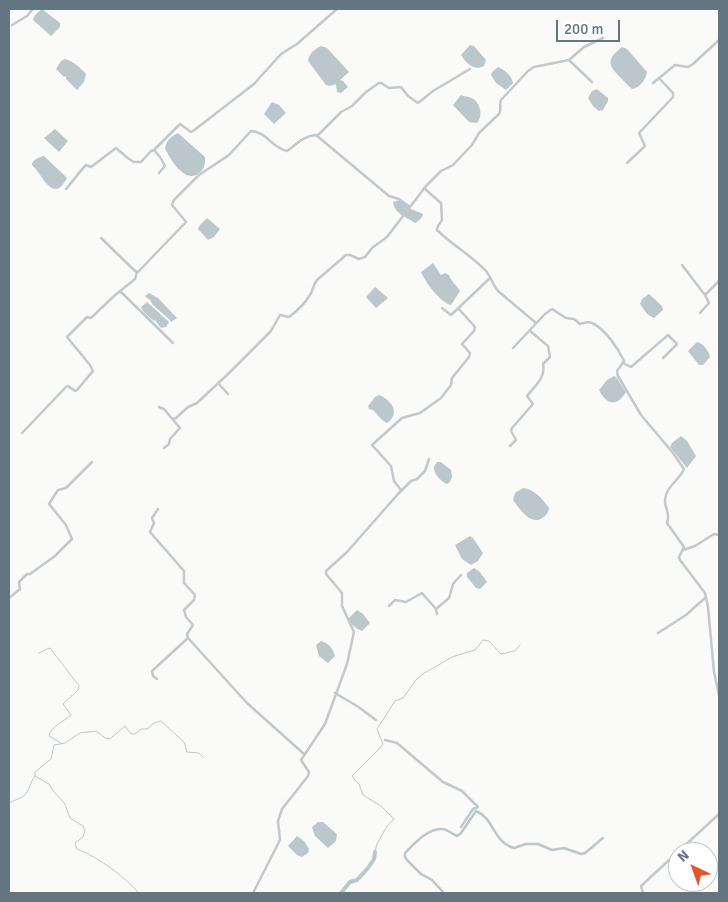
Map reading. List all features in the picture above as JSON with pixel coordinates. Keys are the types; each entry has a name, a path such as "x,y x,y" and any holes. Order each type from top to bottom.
{"street":[{"path":"12,25 27,16 33,9"},
{"path":"66,189 86,165 91,167 96,165 116,148 134,162 141,162 180,124 191,132 193,131 254,84 281,54 297,44 337,9"},
{"path":"173,419 188,407 197,403 218,383 270,331 280,315 290,316 302,305 309,297 315,283 346,255 359,259 365,257 372,248 388,237 424,188 441,172 451,167 472,145 479,133 499,114 501,100 528,71 544,64 569,60 584,48 603,38"},
{"path":"653,83 675,65 688,67 693,64 719,40"},
{"path":"569,60 592,82"},
{"path":"317,136 337,115 352,106 378,83 388,88 401,87 408,96 418,103 433,90 470,70"},
{"path":"626,163 645,146 639,133 672,97 673,93 659,78"},
{"path":"22,433 66,387 77,390 93,370 67,337 135,279 136,272 186,222 172,205 174,200 199,175 229,155 251,131 263,134 275,146 287,151 308,136 317,136 389,196 399,199 410,207"},
{"path":"154,150 165,166 159,173"},
{"path":"424,188 441,204 442,220 437,230 486,271 498,291 536,323"},
{"path":"101,238 136,272"},
{"path":"682,265 709,303 700,313"},
{"path":"442,308 451,315 490,279"},
{"path":"705,295 719,281"},
{"path":"121,292 173,343"},
{"path":"402,490 394,481 391,466 372,445 402,418 420,413 441,398 451,386 452,378 469,357 470,353 462,344 474,331 475,327 458,308"},
{"path":"513,348 552,309 566,318 574,319 580,324 591,322 614,344 624,363 632,367 668,335 676,344 664,358"},
{"path":"510,446 516,440 511,431 512,428 533,404 527,396 539,383 544,371 543,364 550,357 548,346 529,330"},
{"path":"624,363 617,371 618,376 641,415 684,469 682,474 670,486 664,501 669,513 667,522 682,544 683,550 679,557 680,560 702,588 706,597 714,672 719,695"},
{"path":"218,383 228,394"},
{"path":"159,407 164,409 179,425 180,430 164,448"},
{"path":"253,893 280,840 278,821 282,809 308,776 309,772 301,760 325,724 347,664 354,632 342,606 342,593 326,574 326,571 347,552 402,490 425,471 430,460"},
{"path":"9,598 20,589 18,582 52,558 72,539 66,525 50,504 58,490 66,488 92,462"},
{"path":"158,509 152,518 154,523 150,532 184,571 184,583 195,595 194,600 184,610 186,617 193,625 187,634 188,638 247,703 304,754"},
{"path":"683,550 695,546 714,534 719,535"},
{"path":"436,609 449,598 453,584 461,575"},
{"path":"389,606 396,600 406,602 422,593 436,609 437,614"},
{"path":"658,633 686,615 706,597"},
{"path":"157,679 151,673 152,671 188,638"},
{"path":"335,693 376,720"},
{"path":"385,740 397,743 443,782 462,791 474,802 478,807 473,809 462,827"},
{"path":"643,893 641,886 719,814"}],"shaded area":[{"path":"42,9 60,23 60,27 51,36 33,20 35,15"},
{"path":"470,45 474,46 486,60 484,66 477,68 471,66 461,55"},
{"path":"321,46 327,48 349,72 340,80 348,87 341,93 337,92 336,84 326,85 308,61 312,52"},
{"path":"622,47 627,49 647,72 642,83 632,89 611,66 612,57"},
{"path":"65,59 77,65 86,74 84,82 77,90 66,79 66,76 64,77 56,69 61,61"},
{"path":"498,67 508,74 512,80 513,83 506,90 496,83 491,75"},
{"path":"597,89 608,98 603,110 599,111 588,98 592,91"},
{"path":"461,95 473,99 478,104 480,116 477,123 469,122 453,105"},
{"path":"272,102 279,105 286,113 274,124 264,114"},
{"path":"55,129 68,141 59,152 44,138"},
{"path":"178,133 205,157 204,167 198,174 193,176 183,173 170,158 165,148 169,139"},
{"path":"44,156 67,178 62,186 57,189 48,185 32,165 34,160"},
{"path":"400,200 411,209 423,214 419,221 415,223 398,212 393,202"},
{"path":"207,218 220,229 214,237 208,240 198,229"},
{"path":"433,263 441,275 445,273 449,275 460,291 451,305 434,292 421,272"},
{"path":"375,287 388,298 376,308 366,297"},
{"path":"149,293 158,298 177,318 171,322 145,296"},
{"path":"649,294 662,306 663,310 654,318 647,314 640,304 642,299"},
{"path":"147,302 169,322 166,327 161,328 155,320 143,311 141,307"},
{"path":"697,342 707,350 710,357 703,365 699,365 688,351"},
{"path":"614,376 626,392 619,400 611,402 599,390 607,380"},
{"path":"379,395 388,400 393,408 393,416 387,423 369,409 368,406"},
{"path":"681,436 687,441 696,456 687,468 670,447"},
{"path":"437,462 441,462 451,470 452,477 447,484 435,472 434,467"},
{"path":"523,488 534,492 547,505 549,510 544,517 538,520 530,518 513,500 515,493"},
{"path":"470,536 483,553 478,561 471,565 462,559 455,545"},
{"path":"474,568 480,572 487,582 480,589 476,588 467,577 467,573"},
{"path":"357,610 370,623 362,631 354,626 349,618"},
{"path":"321,641 330,646 335,656 328,663 319,656 316,645"},
{"path":"318,822 323,822 337,834 336,841 328,848 315,836 312,827"},
{"path":"297,836 304,841 309,849 308,853 302,857 297,855 288,846"}],"waterway":[{"path":"375,852 377,844 387,826 394,819 381,806 363,795 359,784 352,776 383,744 377,729 395,701 403,698 416,680 423,674 452,657 475,650 483,640 489,641 501,654 515,651 520,645"},
{"path":"39,653 50,648 79,686 78,690 63,704 71,715 55,727 49,736 61,743"},
{"path":"139,893 110,868 94,857 77,849 75,843 83,837 85,831 83,826 70,818 65,804 49,784 35,776 35,772 51,759 54,745 65,743 80,733 96,731 105,738 110,739 125,726 131,734 135,734 141,729 147,729 154,723 161,721 184,742 187,752 199,753 204,758"},
{"path":"9,803 25,795 35,776"},
{"path":"444,893 432,880 421,874 407,860 405,853 422,837 437,829 444,829 457,836 476,811 487,819 502,841 514,848 526,844 538,844 552,850 564,848 581,854 585,853 603,838"},
{"path":"341,893 350,882 357,880 368,868 374,859 375,852"}]}
